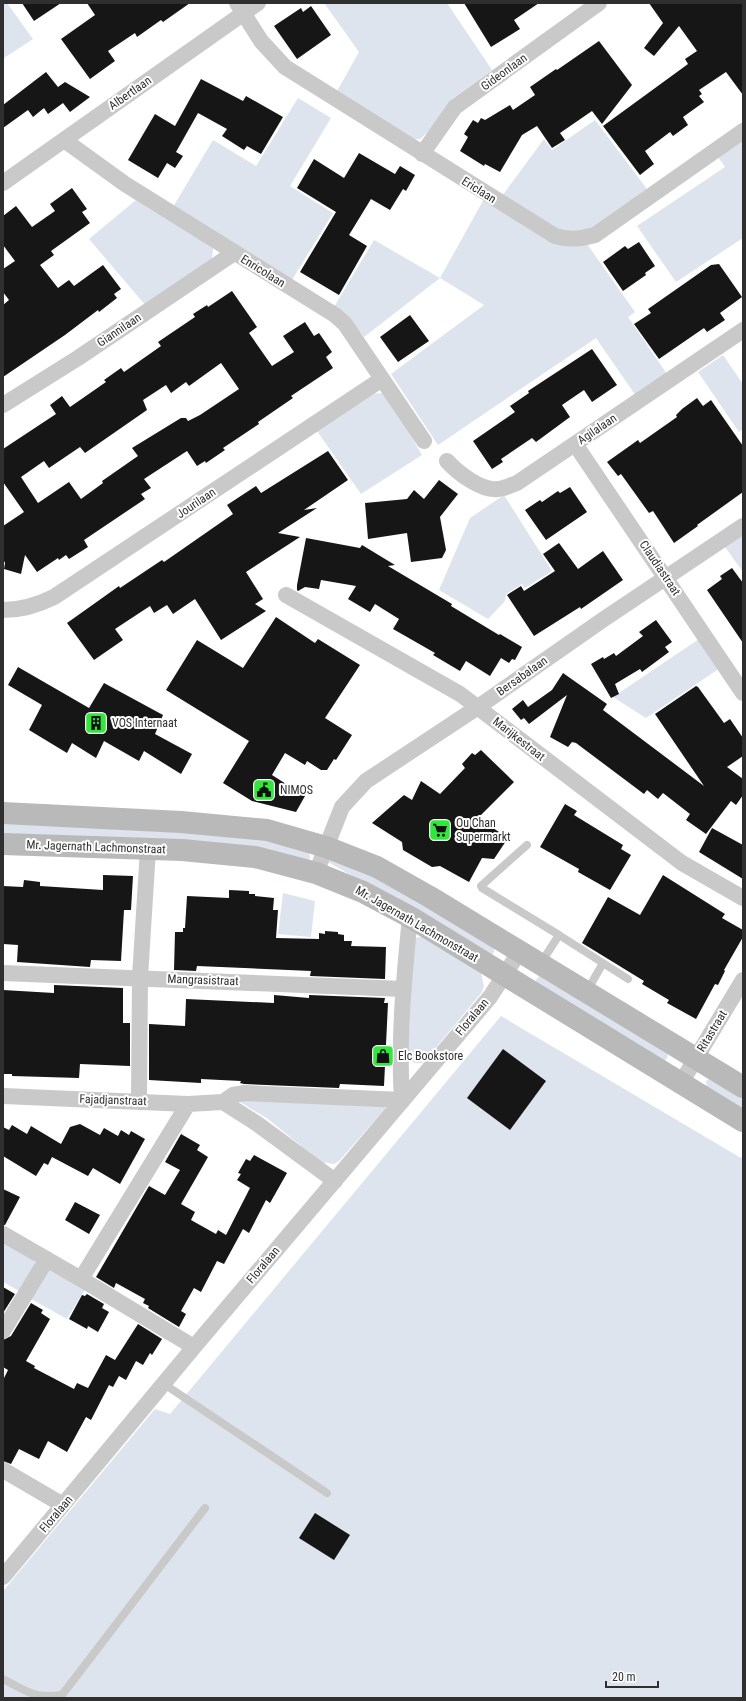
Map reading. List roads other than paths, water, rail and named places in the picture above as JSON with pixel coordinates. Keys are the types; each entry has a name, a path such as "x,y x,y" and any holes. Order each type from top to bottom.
{"main road":[{"path":"3,813 227,826 267,830 326,847 377,867 540,963 743,1087"},
{"name":"Mr. Jagernath Lachmonstraat","path":"3,844 182,850 255,857 316,873 362,892 410,917 743,1121"}],"street":[{"name":"Albertlaan","path":"3,183 64,140 241,8 258,3"},
{"name":"Gideonlaan","path":"422,154 455,107 599,3"},
{"name":"Ericlaan","path":"241,8 261,41 285,67 555,236 566,239 581,239 595,235 743,131"},
{"name":"Enricolaan","path":"64,140 125,184 335,315 345,324 424,441"},
{"name":"Giannilaan","path":"3,405 78,358 234,253"},
{"name":"Agilalaan","path":"447,461 469,481 497,490 516,483 743,330"},
{"name":"Jourilaan","path":"3,610 26,607 41,603 54,597 382,379"},
{"name":"Claudiastraat","path":"575,444 743,693"},
{"name":"Bersabalaan","path":"316,873 342,807 366,781 478,707 666,577 743,526"},
{"name":"Marijkestraat","path":"286,595 460,694 682,863 743,898"},
{"path":"139,1101 140,977 148,849"},
{"path":"402,1100 400,1074 403,989 410,917"},
{"name":"Floralaan","path":"3,1577 194,1347 490,997 520,951"},
{"name":"Mangrasistraat","path":"3,973 140,977 403,989"},
{"name":"Ritastraat","path":"681,1083 743,980"},
{"name":"Fajadjanstraat","path":"3,1096 188,1104 223,1102 233,1096 245,1092 402,1100"},
{"path":"223,1102 256,1123 335,1181"},
{"path":"81,1279 188,1104"},
{"path":"3,1234 194,1347"},
{"path":"3,1330 47,1259"},
{"path":"3,1470 63,1505"}],"lane":[{"path":"527,845 482,884 482,888 603,962 628,979"},
{"path":"540,963 559,935"},
{"path":"586,992 603,962"},
{"path":"164,1384 327,1493"},
{"path":"3,1679 30,1694 46,1697 62,1696 205,1508"}],"place":[{"name":"VOS Internaat","path":"96,723"},
{"name":"NIMOS","path":"264,790"},
{"name":"Ou Chan Supermarkt","path":"440,830"},
{"name":"Elc Bookstore","path":"383,1056"}]}
